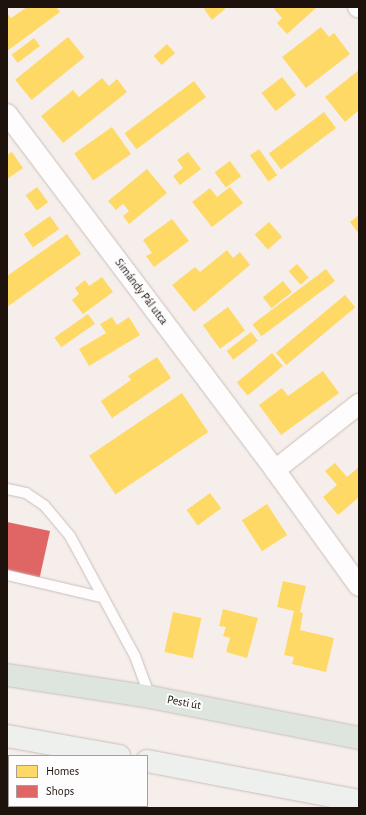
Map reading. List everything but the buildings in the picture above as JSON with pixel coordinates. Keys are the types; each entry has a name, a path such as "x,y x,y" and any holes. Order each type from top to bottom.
{"main road":[{"name":"Pesti út","path":"7,675 150,696 359,738"}],"street":[{"name":"Simándy Pál utca","path":"7,114 275,470 359,586"},
{"path":"275,470 359,404"},
{"path":"7,736 112,755"},
{"path":"148,761 359,800"}],"lane":[{"path":"7,489 26,493 44,506 70,536 101,597 135,656 150,696"},
{"path":"7,575 101,597"}],"waterway":[{"path":"76,807 82,808"}]}
